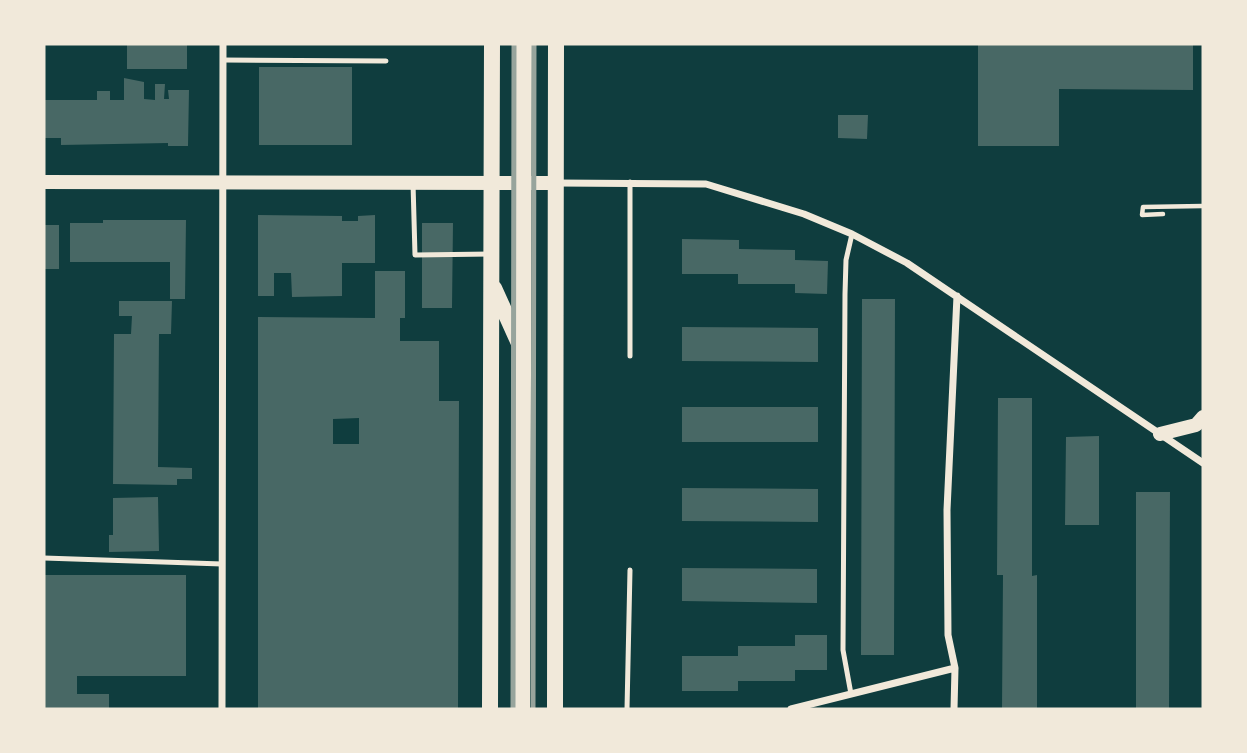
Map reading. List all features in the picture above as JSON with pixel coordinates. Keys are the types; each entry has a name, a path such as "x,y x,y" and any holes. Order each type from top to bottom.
{"main road":[{"path":"491,709 492,44"},
{"path":"522,709 524,44"},
{"path":"555,709 556,44"},
{"path":"44,182 555,183"},
{"path":"491,283 524,354"},
{"path":"1160,433 1196,425 1203,417"}],"street":[{"path":"222,709 223,44"},
{"path":"555,183 706,184 804,214 852,233 907,262 1203,463"},
{"path":"954,709 955,668 948,635 947,510 957,296"},
{"path":"791,709 955,668"}],"lane":[{"path":"223,60 386,61"},
{"path":"630,182 630,356"},
{"path":"413,183 415,255 491,254"},
{"path":"851,694 843,650 845,294 846,260 852,233"},
{"path":"44,558 222,564"},
{"path":"627,709 630,570"}],"path":[{"path":"1163,214 1142,215 1143,207 1203,206"}],"building":[{"path":"127,44 187,44 187,69 127,69"},
{"path":"978,44 1193,44 1193,90 1059,89 1059,146 978,146"},
{"path":"259,67 352,67 352,145 259,145"},
{"path":"124,78 144,82 144,99 155,100 155,84 165,84 164,99 169,99 168,90 189,90 188,146 168,146 168,143 61,145 61,138 44,138 44,100 97,100 97,91 110,91 110,100 124,100"},
{"path":"838,115 868,115 867,139 838,138"},
{"path":"258,215 342,216 342,221 358,221 358,216 375,215 375,263 342,263 342,296 292,297 291,273 274,273 274,296 258,296"},
{"path":"103,220 186,220 185,299 170,299 170,262 70,262 70,223 103,223"},
{"path":"422,223 453,223 452,308 422,308"},
{"path":"44,225 59,225 59,269 44,269"},
{"path":"682,239 739,240 739,249 795,250 795,260 828,261 827,294 795,293 795,284 738,284 738,274 682,274"},
{"path":"375,271 405,271 405,318 400,318 400,341 439,341 439,401 459,401 458,709 258,709 258,317 375,318","holes":["359,418 359,444 333,444 333,419"]},
{"path":"862,299 895,299 894,655 861,655"},
{"path":"119,301 172,301 171,334 159,334 158,467 192,468 192,479 177,479 177,485 113,484 114,334 131,334 132,316 119,316"},
{"path":"682,327 818,328 818,362 682,361"},
{"path":"998,398 1032,398 1032,576 1037,575 1037,709 1002,709 1003,575 997,575"},
{"path":"682,407 818,407 818,442 682,442"},
{"path":"1099,436 1099,525 1065,525 1066,437"},
{"path":"682,488 818,489 818,522 682,521"},
{"path":"1136,492 1170,492 1169,709 1136,709"},
{"path":"158,497 159,551 109,552 109,535 113,535 113,498"},
{"path":"682,568 817,569 817,603 682,601"},
{"path":"44,575 186,575 186,676 77,676 77,694 109,694 109,709 44,709"},
{"path":"795,635 827,635 827,670 795,670 795,681 738,681 738,691 682,691 682,656 738,656 738,646 795,646"}],"railway":[{"path":"513,709 514,44"},
{"path":"533,709 534,44"}]}
